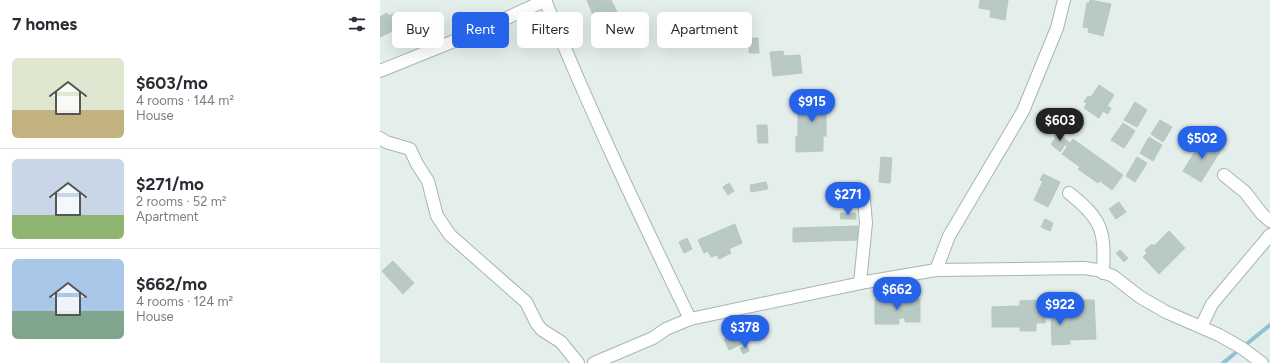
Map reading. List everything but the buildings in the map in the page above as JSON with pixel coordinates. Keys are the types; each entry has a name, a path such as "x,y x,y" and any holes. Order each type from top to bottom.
{"street":[{"path":"380,71 474,33 546,0 572,66 621,175 690,319"},
{"path":"936,270 949,236 1023,111 1057,28 1064,0"},
{"path":"380,138 410,149 417,164 428,181 437,216 450,236 526,302 537,324 542,330 561,342 578,363"},
{"path":"1224,175 1245,192 1262,214 1270,221"},
{"path":"1069,193 1085,206 1096,218 1101,228 1104,238 1103,273"},
{"path":"860,283 866,222 864,200"},
{"path":"1201,327 1212,304 1270,235"},
{"path":"594,363 653,338 666,329 690,319 860,283 936,270 1028,270 1059,267 1084,268 1113,276 1140,297 1166,312 1201,327 1242,348 1262,363"}],"waterway":[{"path":"1223,363 1270,325"}]}
